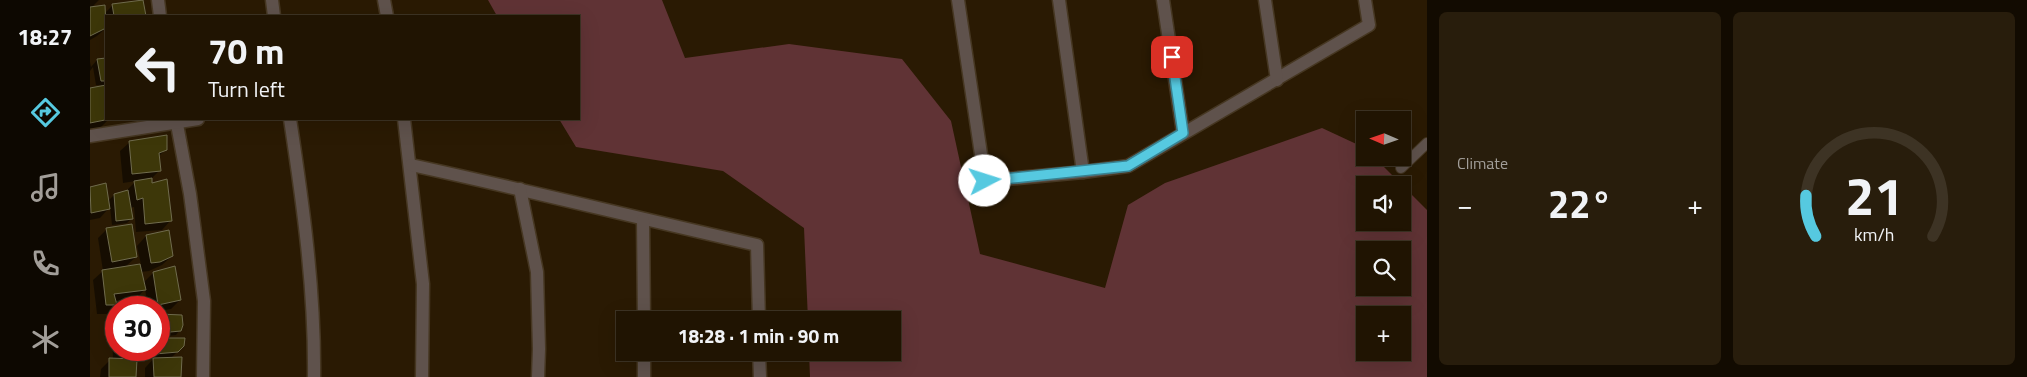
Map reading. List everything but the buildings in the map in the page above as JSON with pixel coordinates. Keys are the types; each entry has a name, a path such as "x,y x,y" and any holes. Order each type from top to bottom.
{"street":[{"path":"158,0 160,15"},
{"path":"272,0 274,15"},
{"path":"384,0 387,15"},
{"path":"958,0 985,181 1128,166 1369,25 1365,0"},
{"path":"1059,0 1083,172"},
{"path":"1163,0 1183,133"},
{"path":"1265,0 1277,80"},
{"path":"90,136 176,120 190,194 204,301 203,377"},
{"path":"290,120 303,204 314,328 314,377"},
{"path":"404,120 411,166 423,284 422,377"},
{"path":"411,166 520,188 643,220 757,245 759,311"},
{"path":"520,188 537,272 538,377"},
{"path":"643,220 644,311"},
{"path":"644,361 644,377"},
{"path":"759,361 760,377"}],"lane":[{"path":"1401,168 1427,143"}],"shaded area":[{"path":"488,0 662,0 685,58 789,44 902,59 951,121 980,254 1105,288 1128,205 1165,183 1322,128 1356,144 1356,166 1383,166 1393,176 1356,176 1356,231 1411,231 1411,194 1427,210 1427,377 810,377 809,361 901,361 901,311 808,311 804,228 723,171 576,147 560,120 580,120 580,15 496,15"}],"route":[{"path":"985,181 1128,166 1183,133 1172,57"}]}
